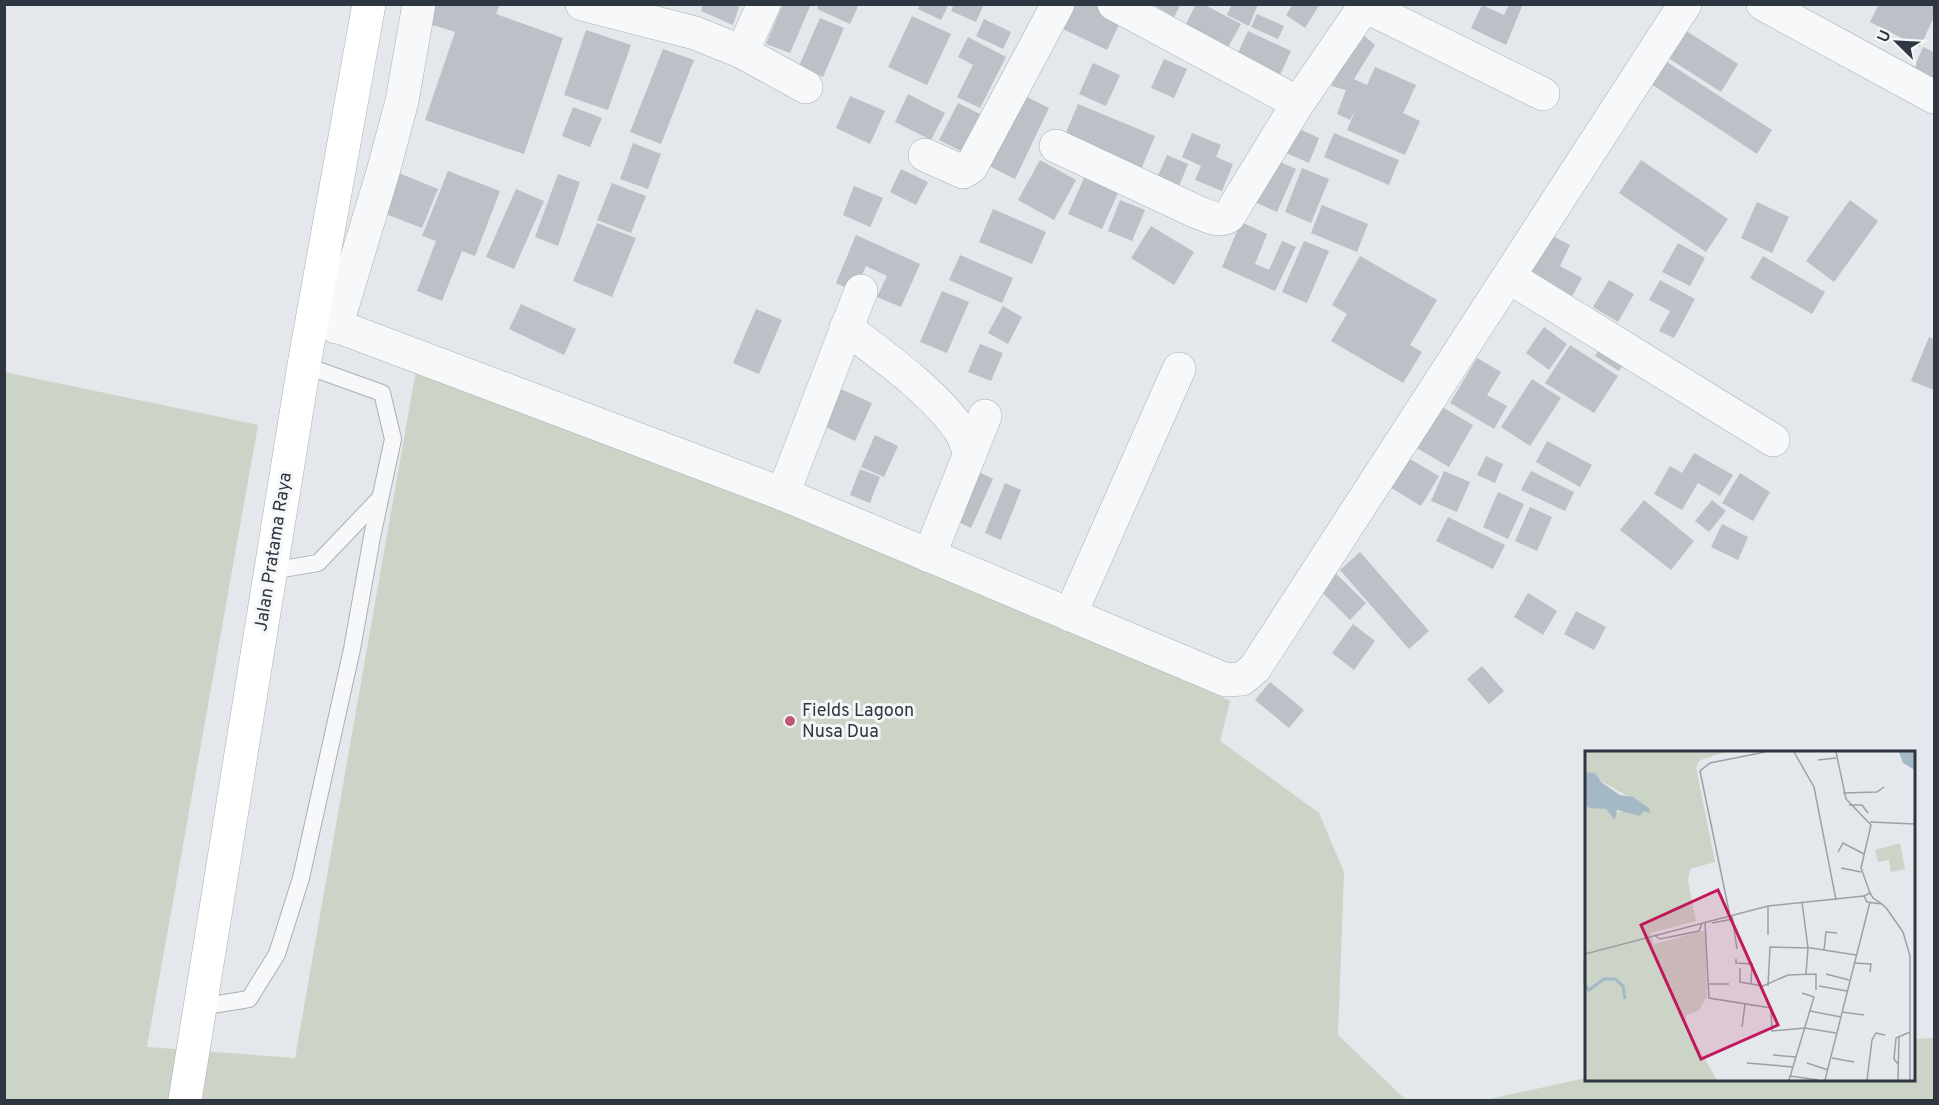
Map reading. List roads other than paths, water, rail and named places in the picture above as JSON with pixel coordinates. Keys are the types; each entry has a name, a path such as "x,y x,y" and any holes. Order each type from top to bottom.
{"main road":[{"name":"Jalan Pratama Raya","path":"185,1101 304,365 325,322 369,4"}],"street":[{"path":"418,4 402,101 383,172 325,322 783,494 1226,680 1242,679 1255,668 1685,4"},
{"path":"582,4 660,14 695,33 742,52 806,87"},
{"path":"742,52 764,4"},
{"path":"925,155 963,172 971,167 1058,4"},
{"path":"1114,4 1298,103"},
{"path":"1764,4 1935,96"},
{"path":"1056,146 1209,217 1222,220 1229,216 1298,103 1365,5 1543,94"},
{"path":"1509,277 1773,440"},
{"path":"783,494 861,291"},
{"path":"846,328 891,362 939,405 962,433 970,454"},
{"path":"1070,615 1179,369"},
{"path":"929,556 985,416"}],"lane":[{"path":"200,1007 249,999 277,954 301,878 352,649 393,439 382,393 304,365"},
{"path":"271,571 318,562 381,496"}],"place":[{"name":"Fields Lagoon Nusa Dua","path":"790,721"}]}
